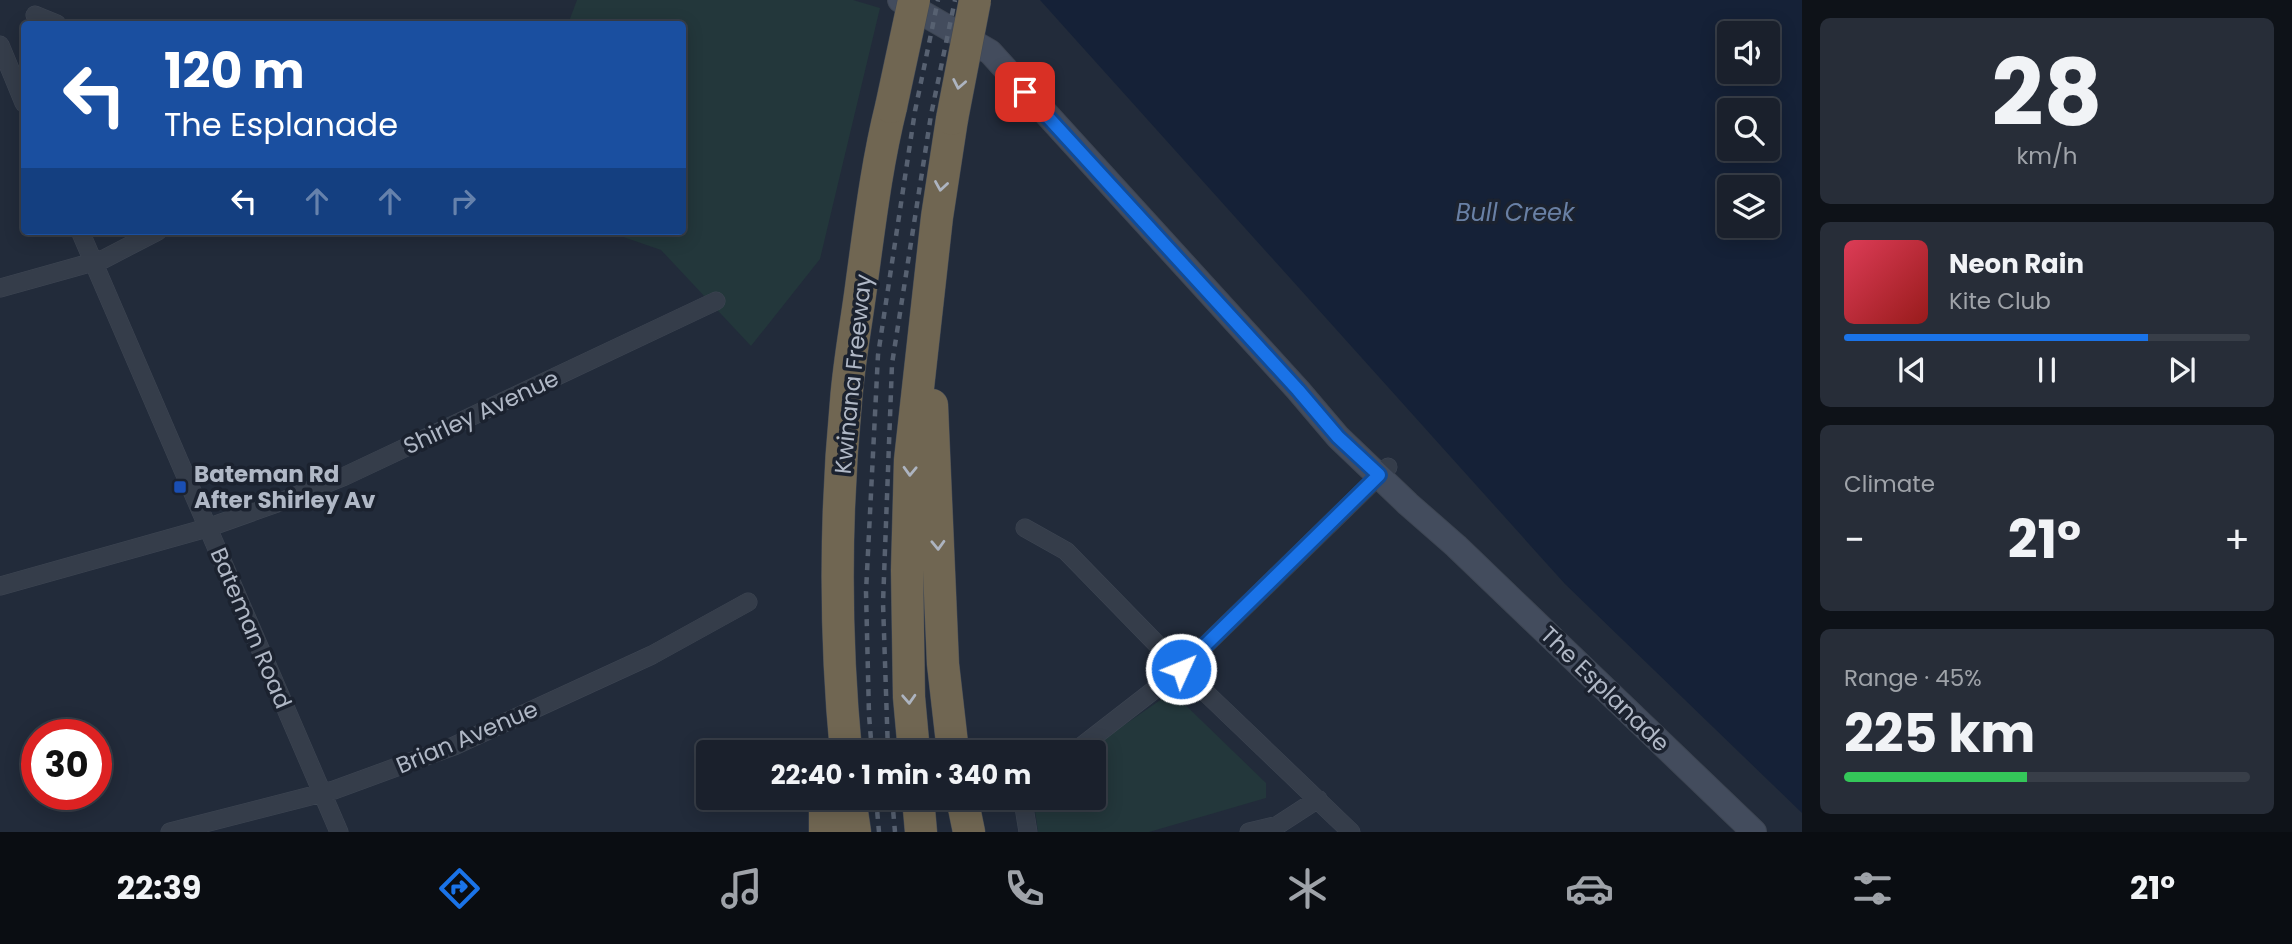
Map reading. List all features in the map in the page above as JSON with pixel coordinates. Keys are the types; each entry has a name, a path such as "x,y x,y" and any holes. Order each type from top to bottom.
{"highway":[{"name":"Kwinana Freeway","path":"845,740 839,616 839,525 846,401 869,232 889,115 914,0"},
{"path":"913,740 909,697 910,460 937,217 952,119 975,0"},
{"path":"826,740 828,458 841,335 889,115"},
{"path":"928,306 943,664 952,740"},
{"path":"825,810 825,832"},
{"path":"852,810 855,832"},
{"path":"919,810 921,832"},
{"path":"964,810 969,832"}],"street":[{"name":"The Esplanade","path":"900,0 990,52 1338,437 1383,471 1408,504 1456,546 1754,832"},
{"path":"35,15 50,21"},
{"path":"0,45 21,96"},
{"name":"Bateman Road","path":"82,235 339,832"},
{"path":"0,288 94,262 151,235"},
{"name":"Shirley Avenue","path":"0,586 207,528 280,502 342,477 716,300"},
{"path":"1089,740 1181,669 1383,471"},
{"path":"1025,528 1066,551 1181,669 1351,832"},
{"name":"Brian Avenue","path":"170,832 322,793 454,746 652,655 748,602"},
{"path":"1249,832 1278,825 1318,799"},
{"path":"1024,810 1028,832"}],"green space":[{"path":"577,0 853,0 880,8 820,259 751,346 661,250 618,235 686,235 686,21 569,21"},
{"path":"1172,692 1266,783 1266,798 1149,832 1038,832 1035,810 1106,810 1106,740 1102,740"}],"water":[{"name":"Bull Creek","path":"1040,0 1802,0 1802,813 1565,584"}],"railway":[{"path":"871,740 866,592 878,355 915,111 938,0"},
{"path":"888,740 883,603 892,364 931,115 955,0"},
{"path":"877,810 879,832"},
{"path":"893,810 895,832"}],"place":[{"name":"Bateman Rd After Shirley Av","path":"180,487"}],"route":[{"path":"1025,92 1338,437 1379,475 1181,669"}]}
